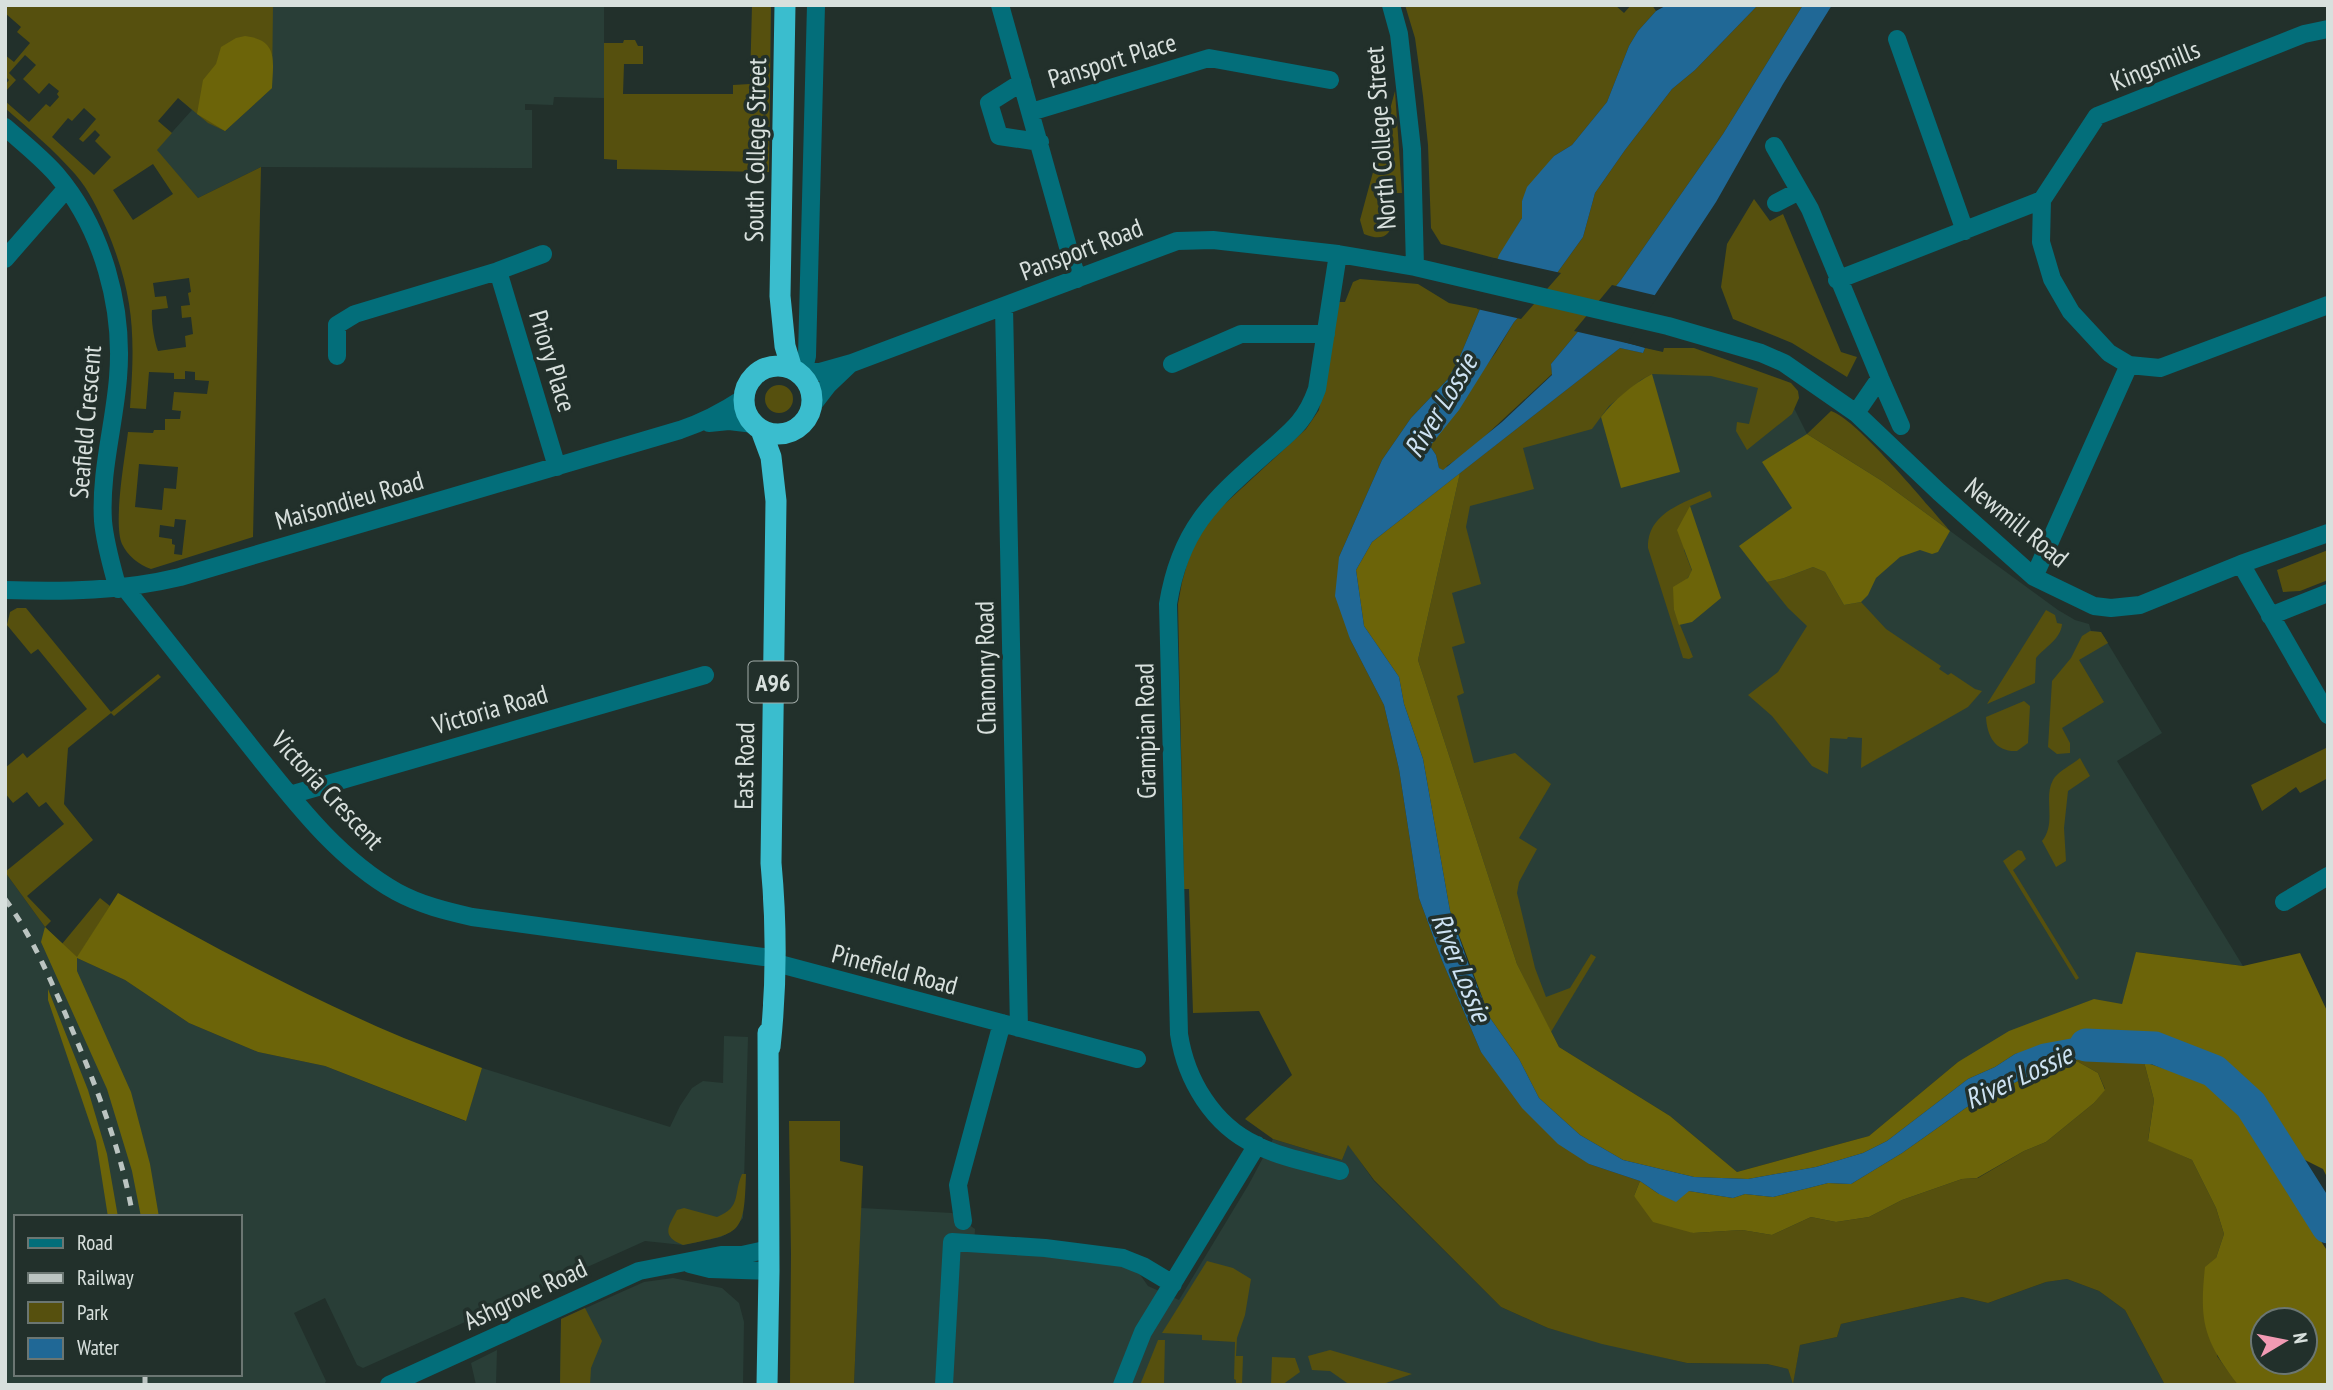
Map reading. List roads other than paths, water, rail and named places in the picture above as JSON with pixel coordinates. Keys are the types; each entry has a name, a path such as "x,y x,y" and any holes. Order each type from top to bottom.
{"highway":[{"name":"South College Street","path":"780,296 785,5"},
{"path":"766,368 780,296"},
{"path":"780,296 785,346 797,371 808,383 811,407"},
{"path":"744,398 750,380 766,368 784,366 797,371"},
{"name":"A96","path":"744,398 745,410 758,427 771,457 776,501"},
{"name":"A96","path":"776,501 783,458 794,430 805,420 811,407"},
{"path":"758,427 772,433 794,430"},
{"name":"East Road","path":"770,960 776,915 771,863 776,501"},
{"name":"A96","path":"767,1385 770,1046 776,993 770,960"}],"street":[{"path":"797,371 807,356 816,5"},
{"name":"Pansport Place","path":"1000,5 1077,279"},
{"name":"North College Street","path":"1391,5 1399,34 1412,149 1415,267"},
{"name":"Kingsmills","path":"2042,200 2097,116 2304,34 2328,29"},
{"path":"1898,39 1965,231"},
{"name":"Pansport Place","path":"1031,112 1209,58 1330,80"},
{"name":"Pansport Place","path":"1022,82 989,103 999,136 1040,142"},
{"name":"Seafield Crescent","path":"5,127 55,172 67,188 93,236 111,282 119,345 118,378 103,503 106,540 122,589"},
{"path":"1774,146 1810,209 1837,280 1901,426"},
{"path":"5,259 67,188"},
{"path":"1776,203 1799,191"},
{"path":"1837,280 2042,200 2041,242 2052,279 2071,312 2109,353 2129,365 2160,368 2328,305"},
{"name":"Pansport Road","path":"797,371 820,372 852,363 1177,241 1213,240 1338,254 1461,276"},
{"path":"337,356 337,325 355,314 498,271 543,254"},
{"name":"Grampian Road","path":"1338,254 1317,389 1311,407 1302,422 1227,488 1195,524 1181,553 1168,604 1181,1051 1202,1098 1247,1140 1340,1171"},
{"name":"Priory Place","path":"498,271 557,467"},
{"name":"Newmill Road","path":"1461,276 1668,326 1741,346 1784,363 1856,413 2034,577 2094,606 2111,608 2140,605 2241,564 2328,533"},
{"name":"Chanonry Road","path":"1004,307 1010,1026"},
{"path":"1172,364 1241,334 1326,334"},
{"path":"811,407 852,363"},
{"path":"2034,577 2129,365"},
{"path":"1856,413 1880,378"},
{"path":"702,423 744,398"},
{"path":"702,423 729,421 758,427"},
{"name":"Maisondieu Road","path":"5,590 122,589 180,577 702,423"},
{"path":"2241,564 2328,715"},
{"name":"Victoria Crescent","path":"122,589 290,795 355,862 397,892 435,908 472,917 770,960"},
{"path":"2270,616 2328,593"},
{"name":"Victoria Road","path":"290,795 705,675"},
{"path":"2284,902 2328,876"},
{"name":"Pinefield Road","path":"770,960 1137,1059"},
{"path":"963,1221 958,1185 1010,1026"},
{"path":"1122,1385 1143,1332 1257,1145"},
{"path":"944,1385 952,1242 1045,1248 1123,1258 1143,1266 1173,1284"},
{"name":"Ashgrove Road","path":"389,1385 639,1271 687,1263 710,1269 769,1260"}],"water":[{"path":"1667,5 1758,5 1695,70 1672,89 1595,193 1583,237 1552,280 1514,322 1459,410 1430,446 1436,455 1439,468 1443,470 1502,422 1552,375 1551,364 1621,280 1723,134 1803,5 1832,5 1783,84 1716,202 1624,342 1645,348 1643,353 1620,348 1372,542 1356,570 1364,626 1399,677 1404,704 1423,759 1450,911 1490,1018 1519,1059 1539,1098 1580,1135 1623,1160 1694,1177 1748,1179 1816,1167 1863,1153 1887,1141 1968,1079 2015,1054 2041,1044 2112,1031 2138,1035 2127,1055 2075,1060 2018,1081 1967,1107 1902,1153 1851,1184 1828,1183 1773,1197 1745,1194 1733,1198 1689,1191 1676,1202 1640,1181 1589,1164 1558,1144 1522,1108 1481,1052 1419,898 1399,769 1384,705 1350,639 1335,596 1339,557 1382,460 1411,418 1448,379 1458,361 1499,255 1522,218 1522,201 1527,187 1554,156 1572,145 1607,102 1629,46 1638,31 1656,11"}],"waterway":[{"name":"River Lossie","path":"2086,1045 2155,1048 2214,1071 2251,1105 2328,1227"}],"railway":[{"path":"5,899 38,954 86,1062 114,1139 133,1215"},
{"path":"145,1376 145,1385"}]}
